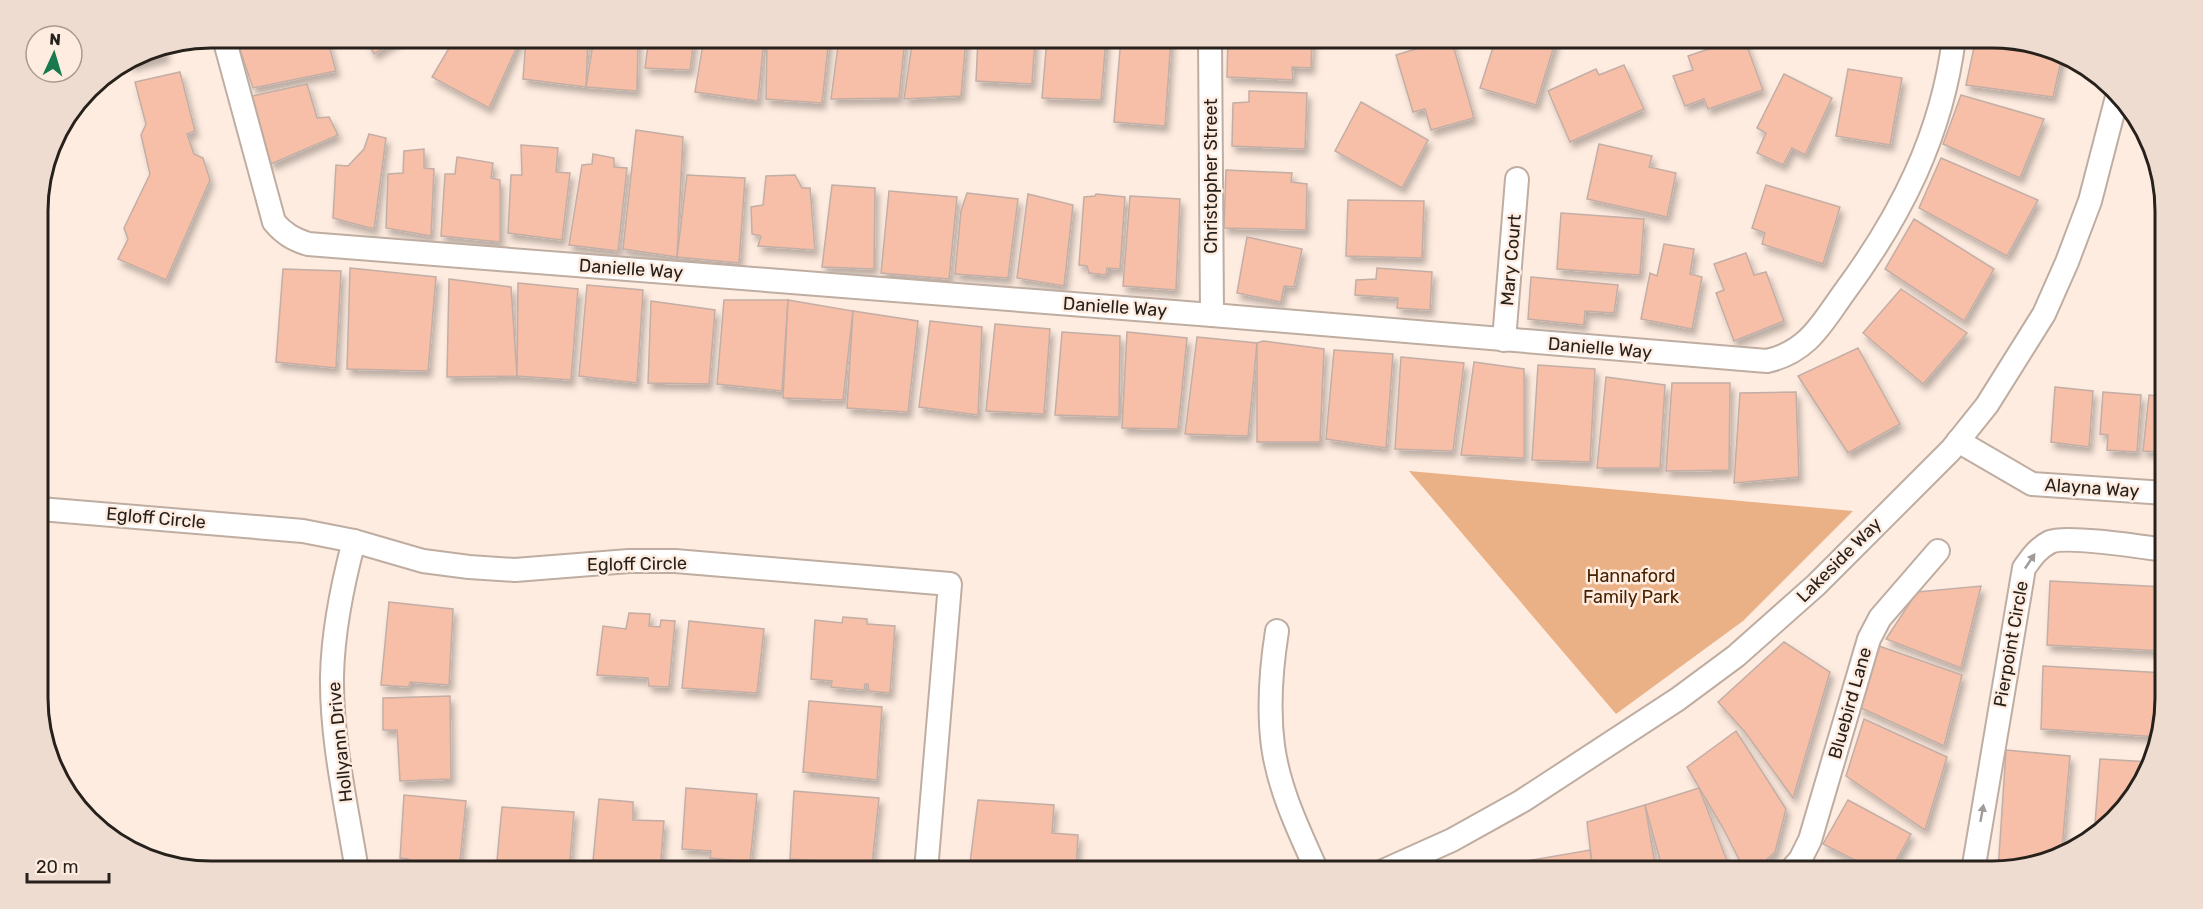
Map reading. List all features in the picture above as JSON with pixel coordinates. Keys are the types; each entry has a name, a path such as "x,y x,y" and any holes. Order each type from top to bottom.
{"street":[{"name":"Danielle Way","path":"227,48 274,222 292,238 308,244 1212,315 1750,361 1767,361 1784,357 1799,349 1812,337 1866,264 1907,195 1920,164 1943,98 1952,48"},
{"name":"Christopher Street","path":"1210,48 1212,315"},
{"name":"Lakeside Way","path":"1405,861 1452,840 1522,801 1678,699 1736,656 1816,585 1958,441 1987,405 2044,314 2090,201 2115,103"},
{"name":"Mary Court","path":"1504,340 1517,179"},
{"name":"Alayna Way","path":"1958,441 2032,484 2155,492"},
{"name":"Egloff Circle","path":"48,510 303,531 354,541 423,561 469,567 515,570 629,561 675,561 950,584 927,861"},
{"name":"Pierpoint Circle","path":"1974,861 2024,568 2034,553 2052,542 2072,539 2155,549"},
{"name":"Hollyann Drive","path":"354,541 342,586 334,632 332,678 334,724 355,861"},
{"name":"Bluebird Lane","path":"1799,861 1810,840 1869,639 1880,618 1938,551"},
{"path":"1277,631 1270,702 1273,746 1290,810 1313,861"}],"green space":[{"name":"Hannaford Family Park","path":"1409,471 1853,511 1743,621 1616,714"}],"building":[{"path":"239,48 330,48 336,71 253,88"},
{"path":"371,48 384,48 374,54"},
{"path":"449,48 516,48 489,108 432,77"},
{"path":"525,48 588,48 586,87 523,79"},
{"path":"592,48 638,48 637,91 586,87"},
{"path":"648,48 693,48 690,70 645,68"},
{"path":"702,48 763,48 758,101 695,92"},
{"path":"767,48 828,48 822,103 766,99"},
{"path":"838,48 904,48 899,98 831,99"},
{"path":"912,48 965,48 961,96 904,99"},
{"path":"978,48 1034,48 1032,84 976,81"},
{"path":"1046,48 1105,48 1101,100 1042,98"},
{"path":"1120,48 1170,48 1165,126 1114,122"},
{"path":"1228,48 1312,48 1311,68 1292,67 1293,80 1227,77"},
{"path":"1419,48 1454,48 1474,118 1431,130 1425,109 1413,112 1396,55"},
{"path":"1493,48 1553,48 1536,105 1480,88"},
{"path":"1712,48 1748,48 1763,90 1708,109 1704,99 1685,106 1673,76 1693,70 1688,56"},
{"path":"1974,48 2024,51 2060,63 2053,97 1966,85"},
{"path":"1624,65 1644,109 1570,142 1548,91 1596,69 1599,75"},
{"path":"1848,69 1902,78 1890,145 1836,136"},
{"path":"180,72 195,131 187,134 194,154 203,158 210,180 166,280 118,259 128,239 124,228 150,174 141,135 146,124 135,82"},
{"path":"1784,74 1832,98 1805,155 1792,148 1783,165 1757,153 1766,133 1757,128"},
{"path":"307,84 317,118 329,117 338,135 271,164 252,96"},
{"path":"1249,91 1307,93 1305,149 1232,146 1233,103 1249,102"},
{"path":"1961,95 2044,119 2020,178 1943,144"},
{"path":"1361,102 1428,140 1402,188 1335,151"},
{"path":"636,130 683,137 677,257 623,249"},
{"path":"369,134 386,138 374,229 333,218 336,165 348,166 364,149"},
{"path":"1599,144 1652,156 1649,167 1676,173 1667,217 1587,199"},
{"path":"521,145 558,148 556,172 570,173 562,240 508,233 511,175 522,175"},
{"path":"424,149 424,168 434,169 431,236 386,228 388,174 403,173 404,151"},
{"path":"593,154 614,158 614,167 627,168 618,251 569,245 582,165 592,164"},
{"path":"457,157 493,163 491,178 500,180 500,242 441,236 445,174 455,174"},
{"path":"1941,158 2038,200 2007,256 1919,208"},
{"path":"1226,170 1292,173 1291,182 1307,184 1306,230 1224,228"},
{"path":"687,175 745,178 739,263 677,257"},
{"path":"795,175 802,188 810,188 815,250 758,246 761,236 752,234 751,207 763,205 766,176"},
{"path":"832,185 875,188 874,269 822,267"},
{"path":"1766,185 1840,207 1823,264 1762,244 1765,233 1752,228"},
{"path":"889,191 957,197 949,279 881,273"},
{"path":"967,193 1018,199 1008,278 955,274 961,211"},
{"path":"1028,194 1073,205 1064,286 1017,278"},
{"path":"1096,194 1125,197 1120,269 1107,268 1106,275 1089,273 1087,266 1079,265 1084,197"},
{"path":"1130,196 1180,199 1176,290 1123,286"},
{"path":"1348,200 1424,201 1422,258 1346,256"},
{"path":"1561,213 1644,219 1640,275 1557,269"},
{"path":"1914,219 1994,269 1964,321 1885,269"},
{"path":"1247,237 1302,249 1294,287 1284,286 1281,302 1237,293"},
{"path":"1664,244 1694,249 1690,274 1702,277 1692,329 1641,319 1650,273 1657,276"},
{"path":"1746,253 1754,275 1766,272 1784,321 1734,341 1716,293 1724,290 1714,264"},
{"path":"350,268 436,277 428,371 347,369"},
{"path":"1377,268 1432,272 1430,310 1397,308 1398,298 1355,295 1356,280 1376,279"},
{"path":"283,269 341,271 336,368 276,362"},
{"path":"1531,277 1618,285 1614,313 1585,311 1584,325 1528,319"},
{"path":"449,279 511,287 517,376 447,377"},
{"path":"518,283 578,289 571,380 517,376"},
{"path":"587,285 643,290 637,383 579,376"},
{"path":"1901,289 1967,333 1923,384 1863,333"},
{"path":"724,300 788,300 782,391 717,384"},
{"path":"788,300 853,311 843,400 783,398"},
{"path":"651,301 715,310 709,384 648,383"},
{"path":"853,311 918,321 908,412 847,408"},
{"path":"930,321 982,327 978,415 919,407"},
{"path":"995,324 1050,329 1044,414 986,411"},
{"path":"1062,332 1120,336 1119,417 1055,415"},
{"path":"1127,332 1187,338 1178,429 1122,428"},
{"path":"1197,337 1257,343 1248,436 1185,434"},
{"path":"1263,341 1324,349 1320,442 1257,442 1257,343"},
{"path":"1858,348 1900,424 1848,453 1798,376"},
{"path":"1334,350 1393,354 1386,448 1326,439"},
{"path":"1401,357 1464,363 1453,451 1395,449"},
{"path":"1474,362 1524,369 1524,458 1461,455"},
{"path":"1538,365 1595,369 1590,462 1532,460"},
{"path":"1606,377 1665,385 1660,468 1597,468"},
{"path":"1672,383 1730,383 1729,470 1666,471"},
{"path":"2055,387 2093,391 2089,447 2051,442"},
{"path":"1796,392 1799,477 1734,483 1740,393"},
{"path":"2103,392 2141,395 2137,452 2107,450 2108,435 2100,434"},
{"path":"2149,395 2155,396 2155,452 2143,451"},
{"path":"2050,581 2155,586 2155,650 2047,645"},
{"path":"1981,586 1961,668 1886,639 1917,592"},
{"path":"389,602 453,609 449,685 410,682 409,687 381,685"},
{"path":"629,613 650,614 649,626 660,627 661,620 675,621 669,687 649,686 648,678 597,675 603,626 626,629"},
{"path":"843,617 867,619 867,624 895,626 890,693 869,691 868,684 865,684 864,690 831,687 832,681 811,679 815,620 842,623"},
{"path":"689,621 764,629 757,693 682,688"},
{"path":"1784,642 1830,672 1793,798 1745,732 1718,702"},
{"path":"1879,646 1962,675 1944,746 1859,707"},
{"path":"2043,666 2155,672 2154,720 2150,736 2041,729"},
{"path":"450,696 451,779 400,781 397,730 383,730 383,698"},
{"path":"809,701 882,707 877,780 803,772"},
{"path":"1864,719 1947,757 1925,830 1846,776"},
{"path":"1736,731 1786,809 1775,852 1765,861 1740,861 1687,767"},
{"path":"2006,750 2070,756 2062,845 2024,858 1999,861"},
{"path":"2100,759 2142,761 2128,789 2115,806 2095,824"},
{"path":"686,788 757,794 750,861 710,858 711,851 682,849"},
{"path":"1699,788 1727,861 1660,861 1645,805"},
{"path":"794,791 879,798 872,861 790,859"},
{"path":"404,795 466,801 460,861 408,861 408,859 400,858"},
{"path":"599,799 633,802 633,820 664,821 661,861 593,861"},
{"path":"978,800 1054,805 1052,833 1078,835 1077,861 970,861"},
{"path":"1848,800 1911,834 1896,861 1856,861 1823,844"},
{"path":"1645,805 1654,861 1592,861 1587,822"},
{"path":"502,807 574,812 570,861 497,861"},
{"path":"1590,850 1592,861 1526,861"}]}
